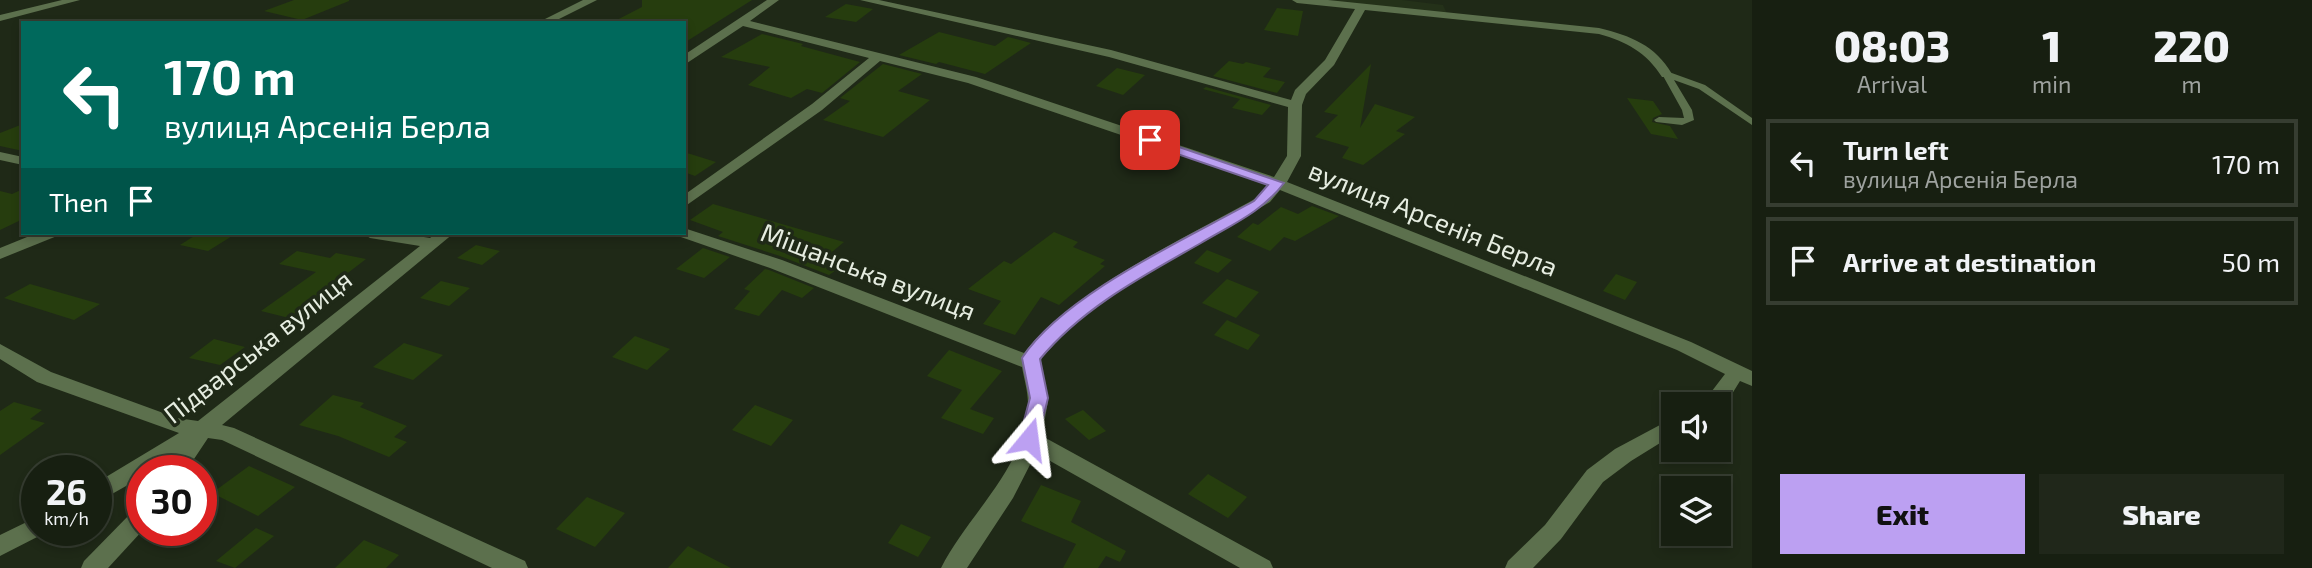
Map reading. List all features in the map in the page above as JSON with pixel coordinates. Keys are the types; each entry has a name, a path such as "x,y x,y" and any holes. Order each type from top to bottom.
{"street":[{"path":"0,18 75,0"},
{"path":"546,21 592,0"},
{"path":"686,60 774,0"},
{"path":"864,0 1111,54 1295,105"},
{"path":"1297,0 1576,28 1610,34 1643,46 1656,57 1666,74"},
{"path":"953,568 1004,493 1029,439 1039,398 1031,363 1032,355 1049,336 1102,293 1259,204 1277,183 1294,156 1295,105 1304,86 1330,62 1356,21 1361,8"},
{"name":"вулиця Арсенія Берла","path":"743,23 972,80 1277,183 1684,346 1744,375"},
{"path":"686,201 817,107 877,56"},
{"path":"0,156 21,161"},
{"name":"Міщанська вулиця","path":"686,234 776,264 1031,363"},
{"path":"0,254 46,235"},
{"path":"398,235 439,238"},
{"name":"Підварська вулиця","path":"112,484 204,428 439,238"},
{"path":"0,350 44,377 175,425 226,433 516,568"},
{"path":"1725,392 1744,375"},
{"path":"185,455 204,428"},
{"path":"1517,568 1553,532 1595,476 1661,432"},
{"path":"1029,439 1261,568"},
{"path":"93,568 126,533"},
{"path":"0,546 21,535"}],"lane":[{"path":"1659,120 1689,120 1687,110 1666,74"},
{"path":"1666,74 1702,87 1752,122"}],"shaded area":[{"path":"1290,0 1402,0 1443,5 1448,16"}],"building":[{"path":"294,0 349,1 302,20 264,11"},
{"path":"642,0 752,0 686,42 686,21 615,21 642,7"},
{"path":"846,4 873,9 856,22 825,17"},
{"path":"1277,8 1303,11 1298,36 1264,30"},
{"path":"939,32 995,46 1008,37 1031,43 985,74 899,55"},
{"path":"762,34 860,62 822,93 807,89 791,98 748,85 770,67 721,57"},
{"path":"1229,61 1271,68 1263,77 1285,82 1277,93 1213,76"},
{"path":"883,64 922,74 898,91 930,100 883,137 823,120 850,101 840,98"},
{"path":"1371,64 1360,128 1375,104 1415,117 1396,131 1405,134 1363,165 1342,158 1349,147 1315,137 1338,115 1324,112"},
{"path":"1117,68 1145,75 1123,95 1096,86"},
{"path":"1206,87 1271,105 1262,115 1232,108 1240,99 1203,89"},
{"path":"1627,98 1653,101 1662,114 1653,118 1652,122 1670,126 1678,139 1651,134"},
{"path":"21,125 21,151 0,146 0,133"},
{"path":"686,153 716,162 695,176 686,173"},
{"path":"21,190 21,220 0,230 0,191 12,194"},
{"path":"713,204 844,242 832,252 851,260 829,275 718,236 723,232 690,220"},
{"path":"1312,206 1339,216 1295,241 1284,237 1270,251 1237,237 1253,223 1258,225 1281,207 1298,214"},
{"path":"1054,232 1078,242 1073,247 1105,260 1100,264 1105,266 1059,305 1041,297 1015,335 983,324 1001,301 968,289 1004,261 1011,264"},
{"path":"196,235 234,235 208,251 180,245"},
{"path":"476,245 500,251 482,265 457,258"},
{"path":"703,248 730,257 704,278 676,269"},
{"path":"1207,250 1232,260 1218,273 1194,263"},
{"path":"297,251 330,258 336,253 366,259 289,318 261,311 316,272 279,264"},
{"path":"765,269 814,288 802,298 782,290 759,316 734,309 750,291 744,289"},
{"path":"1616,274 1637,282 1625,300 1603,291"},
{"path":"1227,279 1259,292 1236,318 1202,303"},
{"path":"441,281 470,288 449,306 420,298"},
{"path":"30,284 100,304 74,320 4,298"},
{"path":"1227,320 1260,335 1248,350 1214,335"},
{"path":"635,336 670,349 647,370 612,357"},
{"path":"214,339 245,347 220,365 189,358"},
{"path":"404,343 443,355 413,380 373,367"},
{"path":"949,350 1002,371 970,409 994,418 983,434 941,418 962,390 927,376"},
{"path":"333,395 364,403 360,407 407,426 394,437 407,442 389,457 338,436 299,425"},
{"path":"14,402 42,410 30,419 45,423 0,455 0,411"},
{"path":"755,405 793,420 771,446 732,430"},
{"path":"1083,410 1106,431 1089,440 1065,419"},
{"path":"249,466 295,487 258,516 217,496 217,489"},
{"path":"1208,474 1247,497 1228,518 1188,494"},
{"path":"1041,485 1081,501 1071,522 1126,551 1120,562 1106,556 1098,568 1063,568 1076,544 1021,521"},
{"path":"587,497 625,513 595,547 556,529"},
{"path":"901,524 931,537 918,557 888,543"},
{"path":"256,528 274,536 235,568 216,561"},
{"path":"364,540 399,555 386,568 335,568"},
{"path":"688,546 731,568 668,568"}],"route":[{"path":"1029,439 1038,411 1039,398 1031,358 1049,336 1102,293 1259,204 1277,183 1150,140"}]}
